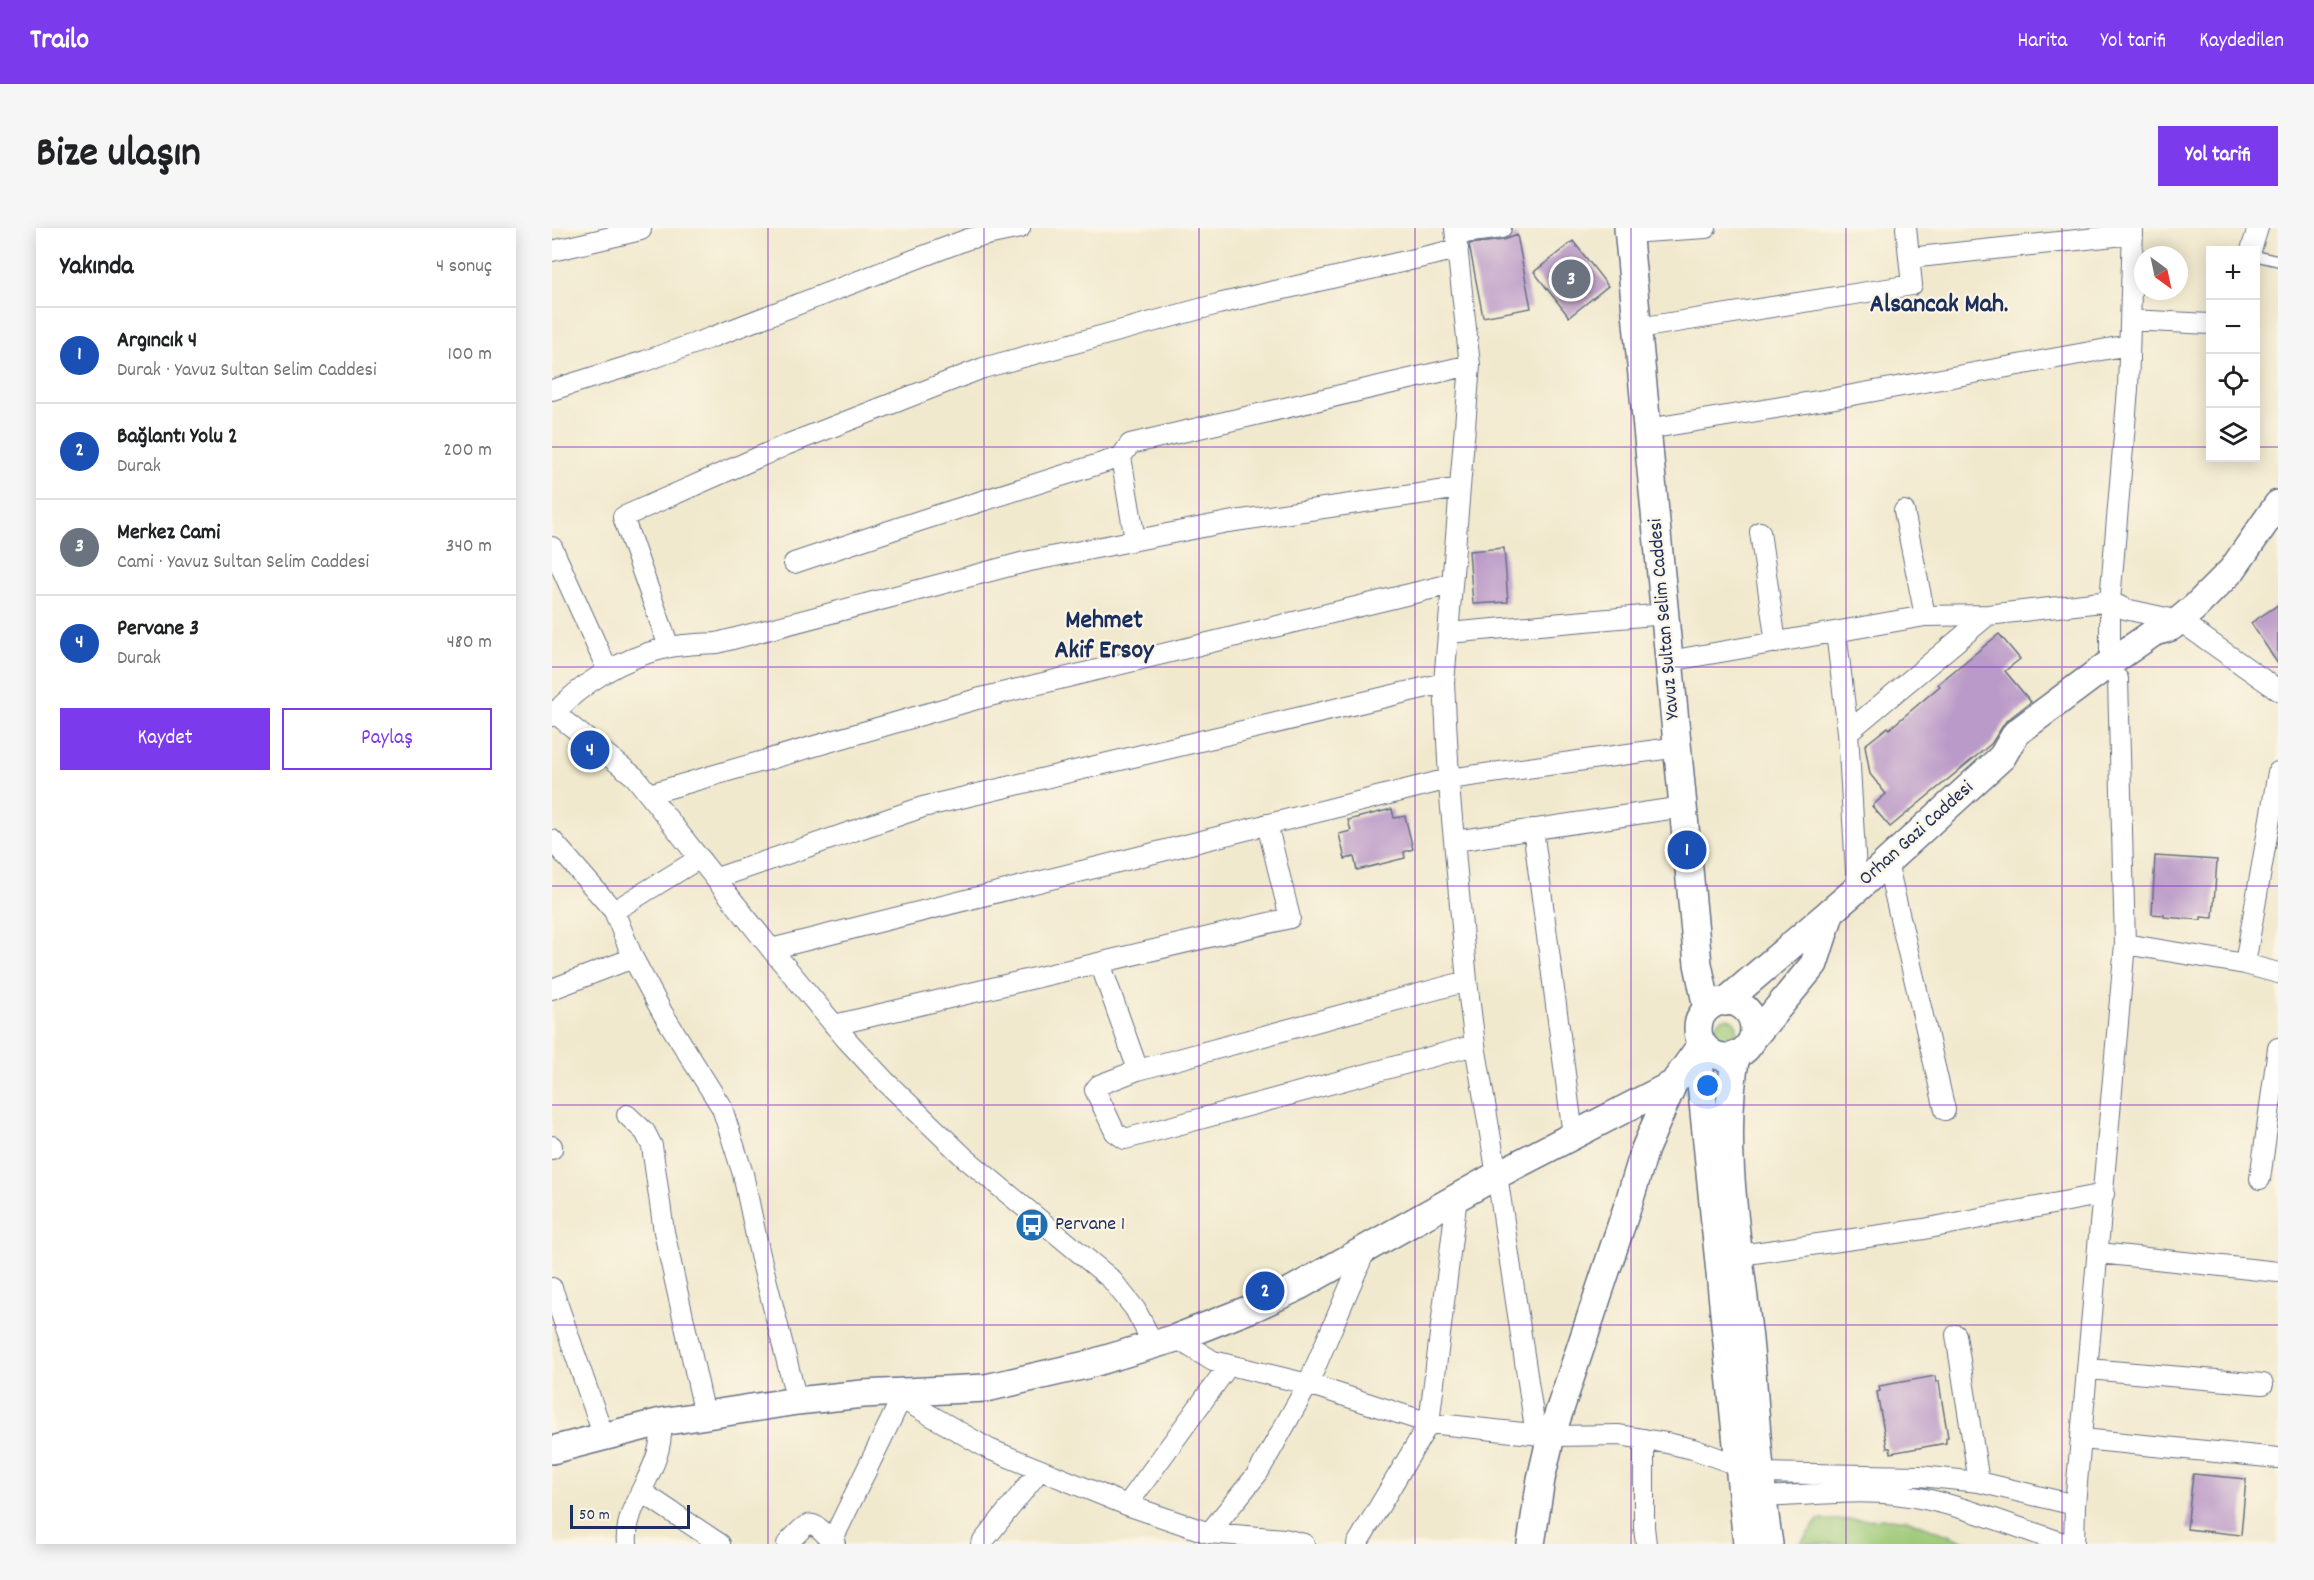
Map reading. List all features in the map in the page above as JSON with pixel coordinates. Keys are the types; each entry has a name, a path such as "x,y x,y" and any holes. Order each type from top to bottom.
{"street":[{"path":"552,251 641,230 641,228"},
{"path":"552,390 710,338 968,239 1020,228"},
{"path":"669,647 623,517 786,445 983,368 1457,237 1501,228"},
{"path":"1628,230 1706,228"},
{"path":"1638,328 1912,285 1906,228"},
{"path":"2252,246 2258,228"},
{"name":"Yavuz Sultan Selim Caddesi","path":"1628,230 1698,964 1716,1005"},
{"path":"1909,258 2133,231 2128,389 2110,601 2125,945 2075,1505 2074,1544"},
{"path":"1457,237 1470,364 1444,682 1449,779 1475,1045 1543,1435 1541,1479 1531,1544"},
{"path":"2130,320 2206,324"},
{"path":"1647,429 1836,398 2129,345"},
{"path":"794,563 922,519 1121,457 1130,444 1470,364"},
{"path":"1121,457 1135,540"},
{"path":"1460,488 1228,522 1025,562 717,643 669,647 643,654 608,671 586,685 553,713 635,777 834,1025 886,1082 965,1158 1111,1279 1165,1342 1213,1361 1308,1384 1429,1423 1543,1435 1596,1434 1644,1439 1693,1449 1751,1483 1921,1498 1951,1505 2066,1544"},
{"name":"Orhan Gazi Caddesi","path":"1716,1005 1887,862 2002,757 2016,733 2114,671 2153,633 2176,624 2213,591 2232,570 2278,504"},
{"path":"1904,511 1925,616"},
{"path":"1760,532 1776,643"},
{"path":"552,547 608,671"},
{"path":"649,794 977,699 1451,584"},
{"path":"1669,661 1925,616 1988,615 2110,601 2125,609 2176,624 2278,690"},
{"path":"1448,633 1665,614"},
{"path":"1848,732 1988,615"},
{"path":"1836,632 1848,732 1857,889"},
{"path":"717,878 923,807 1444,682"},
{"path":"771,948 1449,779 1677,747"},
{"path":"2245,964 2278,772"},
{"path":"1455,841 1683,807"},
{"path":"834,1025 1290,918 1267,824"},
{"path":"1533,830 1573,1135"},
{"path":"556,853 614,911 633,958 662,1012 722,1108 743,1174 763,1267 797,1401"},
{"path":"614,911 700,858"},
{"path":"1887,862 1945,1110"},
{"path":"1747,1544 1751,1483 1740,1255 1729,1128 1730,1099 1744,1047 1754,1024 1750,1015 1740,1005 1716,1005 1701,1016 1698,1025 1704,1046 1717,1056 1727,1057 1744,1047 1814,964 1831,911"},
{"path":"2125,945 2245,964 2278,973"},
{"path":"552,988 633,958"},
{"path":"1100,963 1137,1070"},
{"path":"1467,981 1137,1070 1100,1084 1095,1090 1115,1132 1125,1139 1475,1045"},
{"path":"1543,1435 1629,1202 1645,1149 1673,1084 1704,1046"},
{"path":"1704,1046 1699,1062 1751,1483 1769,1544"},
{"path":"2260,1179 2278,1048"},
{"path":"552,1450 661,1422 797,1401 986,1388 1086,1365 1165,1342 1255,1307 1365,1251 1497,1175 1673,1084"},
{"path":"627,1115 645,1132 652,1146 664,1232 705,1415"},
{"path":"1740,1255 1923,1229 2104,1194"},
{"path":"1357,1544 1429,1423 1457,1197"},
{"path":"1197,1535 1258,1473 1308,1384 1365,1251"},
{"path":"2099,1253 2278,1272"},
{"path":"552,1288 604,1437"},
{"path":"1956,1335 1979,1482"},
{"path":"1127,1505 1229,1365"},
{"path":"2088,1369 2263,1384"},
{"path":"895,1396 989,1449 1197,1535 1284,1539 1304,1544"},
{"path":"787,1544 804,1526 812,1524 817,1525 834,1543 895,1396"},
{"path":"627,1544 630,1515 659,1452 661,1422"},
{"path":"1644,1439 1646,1544"},
{"path":"2082,1439 2278,1458"},
{"path":"981,1544 1041,1470"},
{"path":"1751,1483 1883,1474 1979,1482 2075,1505"},
{"path":"642,1492 720,1544"}],"lane":[{"path":"2260,257 2278,261"}],"green space":[{"path":"1726,1018 1734,1021 1737,1029 1734,1037 1726,1040 1718,1037 1715,1029 1718,1021"},
{"path":"1906,1519 1971,1544 1800,1544 1818,1520"}],"building":[{"path":"1517,235 1531,308 1483,317 1469,244 1503,240"},
{"path":"1573,241 1608,286 1569,317 1534,272"},
{"path":"1504,548 1508,602 1473,604 1469,551"},
{"path":"2278,605 2278,664 2251,623"},
{"path":"1999,634 2020,659 2005,671 2031,702 2006,721 1991,744 1890,827 1872,806 1886,794 1870,774 1865,745 1888,727 1889,729 1940,686 1938,684"},
{"path":"1392,809 1394,818 1405,816 1413,849 1404,852 1405,858 1357,870 1354,857 1345,859 1339,834 1351,831 1348,820"},
{"path":"2155,856 2217,860 2213,918 2201,917 2201,920 2152,914"},
{"path":"1935,1376 1936,1382 1939,1381 1948,1437 1946,1443 1891,1453 1890,1448 1887,1448 1879,1404 1877,1392 1880,1391 1879,1386"},
{"path":"2193,1474 2246,1479 2241,1535 2187,1529"}],"place":[{"name":"Merkez Cami","path":"1571,279"},
{"name":"Pervane 3","path":"590,750"},
{"name":"Argıncık 4","path":"1687,850"},
{"name":"Pervane 1","path":"1032,1225"},
{"name":"Bağlantı Yolu 2","path":"1265,1291"}],"district":[{"name":"Alsancak Mah.","path":"1939,305"},
{"name":"Mehmet Akif Ersoy","path":"1104,636"}]}
